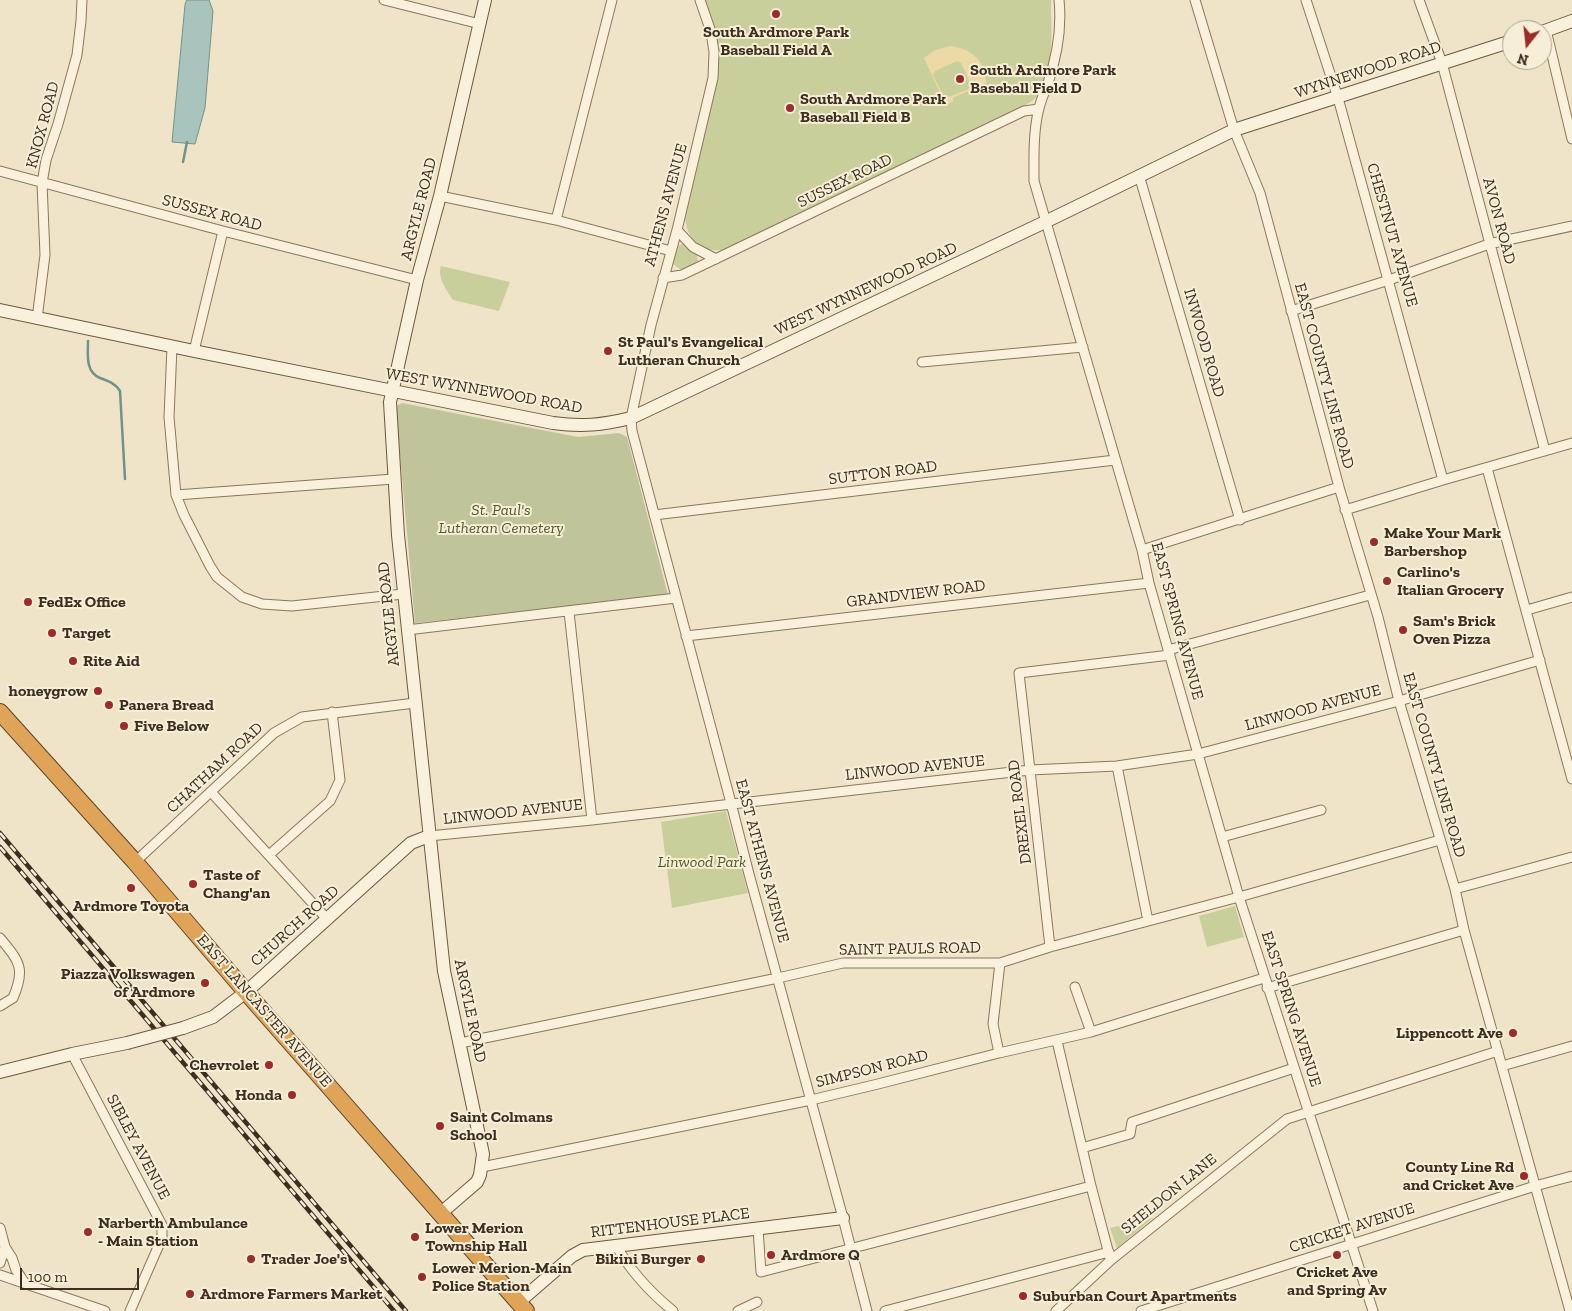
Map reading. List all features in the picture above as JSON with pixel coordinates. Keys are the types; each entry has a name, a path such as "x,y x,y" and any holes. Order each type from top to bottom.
{"highway":[{"name":"EAST LANCASTER AVENUE","path":"0,712 136,862 246,992 442,1213 522,1307"}],"street":[{"name":"KNOX ROAD","path":"37,318 45,255 42,183 46,160 77,55 82,0"},
{"path":"384,0 480,24"},
{"name":"ARGYLE ROAD","path":"482,1167 483,1154 444,971 403,594 390,402 417,280 440,196 486,0"},
{"path":"556,220 612,0"},
{"name":"ATHENS AVENUE","path":"631,418 650,325 677,230 713,78 714,52 711,32 700,0"},
{"name":"EAST SPRING AVENUE","path":"1059,0 1060,19 1056,54 1039,109 1034,139 1034,181 1142,550 1148,583 1239,897 1373,1311"},
{"name":"EAST COUNTY LINE ROAD","path":"1196,0 1234,130 1260,193 1290,311 1345,510 1454,889 1562,1289 1570,1311"},
{"name":"CHESTNUT AVENUE","path":"1306,0 1338,98 1443,480"},
{"name":"AVON ROAD","path":"1419,0 1442,64 1545,451"},
{"path":"1552,28 1572,21"},
{"name":"WYNNEWOOD ROAD","path":"1234,130 1502,44"},
{"path":"1552,62 1572,139"},
{"name":"SUSSEX ROAD","path":"663,278 682,275 1024,111 1039,109"},
{"name":"WEST WYNNEWOOD ROAD","path":"0,310 172,347 553,423 575,426 606,424 631,418 1045,222 1234,130"},
{"name":"SUSSEX ROAD","path":"0,171 223,231 417,280"},
{"name":"INWOOD ROAD","path":"1139,175 1240,520"},
{"path":"440,196 556,220 671,251"},
{"path":"1290,311 1389,280 1489,244 1572,226"},
{"path":"677,230 693,247 716,259"},
{"path":"194,351 223,231"},
{"path":"172,347 168,417 176,495 210,566 217,576 242,597 262,604 292,606 403,594"},
{"path":"922,362 1083,347"},
{"name":"EAST ATHENS AVENUE","path":"631,418 632,431 731,803 748,874 778,978 867,1311"},
{"path":"1345,510 1572,443"},
{"name":"SUTTON ROAD","path":"654,515 1115,460"},
{"path":"1487,468 1572,779"},
{"path":"176,495 394,479"},
{"path":"1142,550 1339,487"},
{"name":"GRANDVIEW ROAD","path":"686,636 1148,583"},
{"path":"1169,652 1370,595"},
{"path":"1527,610 1572,597"},
{"path":"407,630 676,598"},
{"path":"569,612 592,820"},
{"name":"DREXEL ROAD","path":"1050,947 1019,673 1169,652"},
{"name":"LINWOOD AVENUE","path":"429,836 592,820 1030,770 1117,766 1198,754 1399,701 1540,660"},
{"name":"CHATHAM ROAD","path":"136,862 274,733 302,717 415,703"},
{"path":"269,855 330,801 340,780 332,712"},
{"path":"1117,766 1148,921"},
{"path":"211,792 327,919"},
{"path":"1222,837 1321,810"},
{"name":"CHURCH ROAD","path":"0,1072 72,1054 127,1043 183,1028 213,1017 246,992 411,843 429,836"},
{"path":"1239,897 1440,840"},
{"path":"1454,889 1572,857"},
{"name":"SAINT PAULS ROAD","path":"460,1043 843,963 1000,962 1239,897"},
{"path":"1267,988 1464,930"},
{"path":"0,938 16,958 20,972 13,998 0,1006"},
{"path":"999,1053 993,1024 1000,962"},
{"name":"SIMPSON ROAD","path":"482,1167 811,1100 999,1053 1057,1041 1264,978"},
{"path":"1075,987 1090,1032"},
{"path":"885,1311 1110,1256 1091,1186 1057,1041"},
{"path":"1502,1066 1572,1046"},
{"name":"SHELDON LANE","path":"1056,1311 1110,1256 1287,1119 1309,1110 1498,1051"},
{"name":"SIBLEY AVENUE","path":"72,1054 162,1225 162,1238 130,1311"},
{"path":"1082,1148 1130,1134 1132,1122 1294,1068"},
{"path":"442,1213 477,1182 482,1167"},
{"name":"CRICKET AVENUE","path":"1141,1311 1535,1186 1572,1176"},
{"path":"758,1229 761,1272 1091,1186"},
{"name":"RITTENHOUSE PLACE","path":"522,1307 577,1252 616,1245 843,1218"},
{"path":"0,1228 5,1247 12,1258 16,1270 26,1284"},
{"path":"616,1245 624,1260 640,1279 673,1311"},
{"path":"0,1264 5,1247"},
{"path":"0,1274 105,1311"},
{"path":"1562,1289 1572,1286"},
{"path":"738,1311 756,1302"}],"green space":[{"path":"705,0 1051,0 1051,47 1048,70 1039,94 1033,101 1022,107 726,249 709,249 696,243 691,237 685,214 718,73 716,36"},
{"path":"685,243 697,255 698,261 688,268 682,269 672,263 677,246"},
{"path":"441,266 510,282 499,311 453,300 441,280"},
{"name":"St. Paul's Lutheran Cemetery","path":"402,403 578,437 619,433 627,437 668,595 415,623 396,409"},
{"name":"Linwood Park","path":"726,811 748,893 672,908 661,822"},
{"path":"1235,906 1244,937 1207,947 1199,916"},
{"path":"1153,1218 1117,1248 1110,1228"}],"sand":[{"name":"South Ardmore Park Baseball Field D","path":"950,46 958,47 971,53 983,68 986,83 953,98 953,101 946,106 935,103 941,95 924,58 935,50","holes":["957,61 961,63 970,83 969,89 948,97 943,95 933,75 935,71"]}],"water":[{"path":"187,0 209,0 213,11 205,108 195,144 172,142"}],"waterway":[{"path":"183,162 187,142"},
{"path":"88,341 88,362 92,372 114,384 120,391 125,479"}],"railway":[{"path":"0,833 406,1311"},
{"path":"0,847 394,1311"}],"place":[{"name":"South Ardmore Park Baseball Field A","path":"776,14"},
{"name":"South Ardmore Park Baseball Field D","path":"960,79"},
{"name":"South Ardmore Park Baseball Field B","path":"790,108"},
{"name":"St Paul's Evangelical Lutheran Church","path":"608,351"},
{"name":"Make Your Mark Barbershop","path":"1374,542"},
{"name":"Carlino's Italian Grocery","path":"1387,581"},
{"name":"FedEx Office","path":"28,602"},
{"name":"Sam's Brick Oven Pizza","path":"1403,630"},
{"name":"Target","path":"52,633"},
{"name":"Rite Aid","path":"73,661"},
{"name":"honeygrow","path":"98,691"},
{"name":"Panera Bread","path":"109,705"},
{"name":"Five Below","path":"124,726"},
{"name":"Taste of Chang'an","path":"193,884"},
{"name":"Ardmore Toyota","path":"131,888"},
{"name":"Piazza Volkswagen of Ardmore","path":"205,983"},
{"name":"Lippencott Ave","path":"1513,1033"},
{"name":"Chevrolet","path":"269,1065"},
{"name":"Honda","path":"292,1095"},
{"name":"Saint Colmans School","path":"440,1126"},
{"name":"County Line Rd and Cricket Ave","path":"1524,1176"},
{"name":"Narberth Ambulance - Main Station","path":"88,1232"},
{"name":"Lower Merion Township Hall","path":"415,1237"},
{"name":"Ardmore Q","path":"771,1255"},
{"name":"Cricket Ave and Spring Av","path":"1337,1255"},
{"name":"Trader Joe's","path":"251,1259"},
{"name":"Bikini Burger","path":"701,1259"},
{"name":"Lower Merion-Main Police Station","path":"422,1277"},
{"name":"Ardmore Farmers Market","path":"190,1294"},
{"name":"Suburban Court Apartments","path":"1023,1296"}]}
